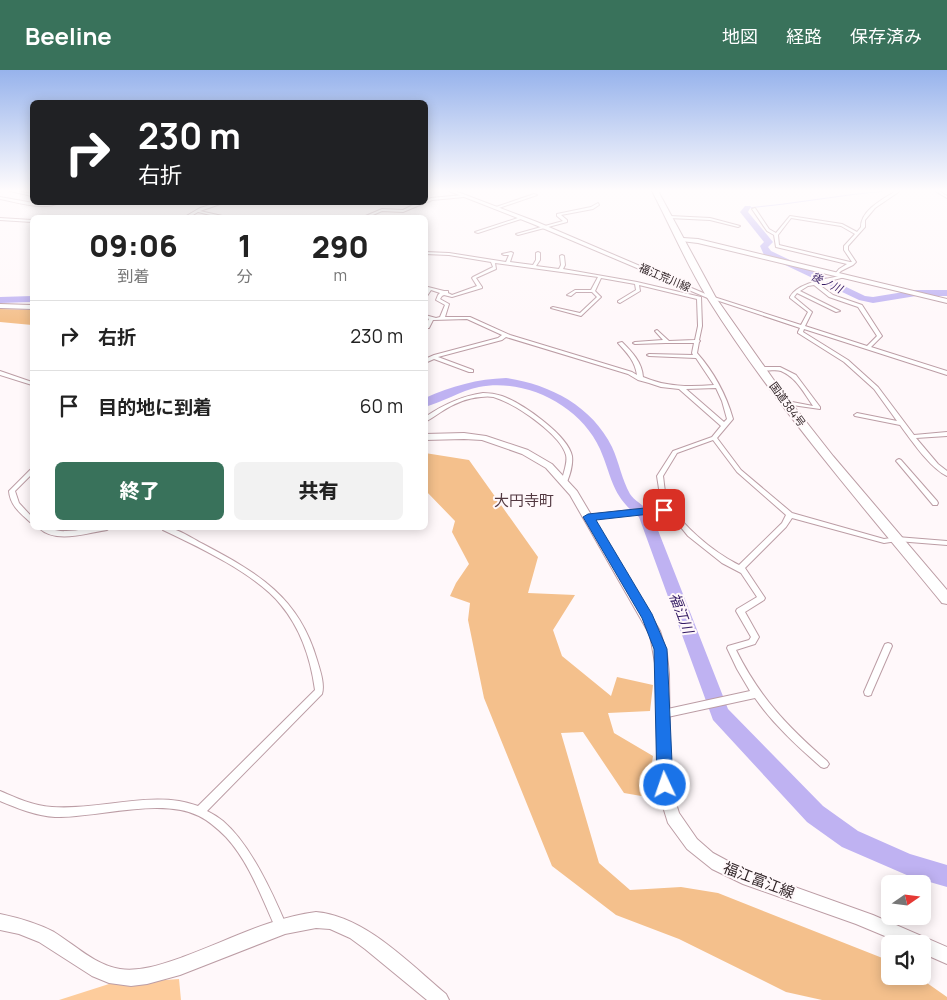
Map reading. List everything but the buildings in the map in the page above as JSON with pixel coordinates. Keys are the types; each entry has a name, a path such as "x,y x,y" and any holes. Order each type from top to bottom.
{"highway":[{"name":"国道384号","path":"680,234 712,298 787,402 828,457 947,599"}],"main road":[{"name":"福江荒川線","path":"562,234 712,298"},
{"path":"683,240 698,241 947,301"},
{"path":"0,306 30,307"},
{"name":"福江富江線","path":"428,437 474,437 525,452 542,461 574,493 656,634 661,649 667,799 677,824 689,843 719,865 740,875 885,926 904,935"},
{"path":"0,922 18,925 48,938 87,964 120,978 133,978 198,960 281,928 310,920 329,920 373,946 440,1000"},
{"name":"福江富江線","path":"931,948 947,956"}],"street":[{"path":"852,264 854,262 846,250 846,246 857,234"},
{"path":"776,235 777,246 852,264"},
{"path":"428,253 444,252 493,262 534,266 599,278 637,282 699,298 700,326 694,353 708,368 728,408 730,419 714,438 675,452 660,476 665,509 690,534 725,561 740,569 751,580 761,598 740,611 754,636 752,642 731,648 755,694 783,727 824,764"},
{"path":"504,254 511,253 508,263"},
{"path":"534,266 538,260 538,253"},
{"path":"560,271 564,265 562,256"},
{"path":"428,287 446,292 452,296 480,287 474,278 495,268 493,262"},
{"path":"837,274 840,270 852,264"},
{"path":"844,276 814,283 796,291 792,298 810,312 800,332 846,361 876,388 912,438 936,465 947,474"},
{"path":"593,291 599,278"},
{"path":"664,288 666,282 670,280"},
{"path":"620,302 638,290 637,282"},
{"path":"814,283 831,296 860,306 880,336 868,348"},
{"path":"553,308 581,315 599,297 593,291 575,291 569,295"},
{"path":"796,291 838,311"},
{"path":"442,319 447,304 438,300 440,295 446,292"},
{"path":"712,298 801,328 947,373"},
{"path":"428,317 442,319 468,318 506,335 630,373 640,379 681,389 716,386"},
{"path":"428,325 432,318"},
{"path":"657,331 668,341"},
{"path":"428,359 500,339 506,335"},
{"path":"635,343 698,341"},
{"path":"620,343 636,361 640,371 640,379"},
{"path":"650,355 698,357"},
{"path":"428,359 471,371"},
{"path":"764,369 780,369 794,376 818,408 787,402"},
{"path":"0,373 30,383"},
{"path":"681,389 725,426"},
{"path":"428,418 441,408 470,397 501,396 530,414 563,442 569,454 564,481"},
{"path":"858,415 901,423"},
{"path":"912,438 947,434"},
{"path":"714,438 738,471 790,515 884,541 897,539 947,543"},
{"path":"899,461 935,503"},
{"path":"30,473 12,491 12,498 30,518"},
{"path":"588,517 665,509"},
{"path":"740,569 784,526 790,515"},
{"path":"45,530 64,534 93,530"},
{"path":"169,530 235,566 271,590 284,602 298,625 317,668 319,691 200,811"},
{"path":"868,692 888,646"},
{"path":"663,714 690,710 755,694"},
{"path":"0,796 27,808 54,812 177,804 200,811 220,824 241,850 270,899 281,928"}],"shaded area":[{"path":"0,309 30,310 30,325 0,322"},
{"path":"428,453 469,460 538,557 528,593 575,595 553,630 562,656 611,696 617,677 653,685 650,711 608,713 614,733 653,756 647,797 624,793 583,732 561,733 599,863 630,890 681,887 718,893 881,957 881,985 930,985 947,997 947,1000 822,1000 786,992 679,939 616,915 552,866 484,698 468,620 470,603 450,596 469,564 452,532 455,521 428,493"},
{"path":"179,979 181,1000 59,1000 109,984"}],"waterway":[{"name":"後ノ川","path":"763,234 769,242 764,246 767,253 862,298 873,300 916,293 947,293"},
{"name":"福江川","path":"0,300 30,299"},
{"name":"福江川","path":"428,402 465,387 481,383 506,381 522,384 554,396 582,416 602,441 625,497 645,515 720,714 815,814 850,839 909,865 947,876"}],"district":[{"name":"大円寺町","path":"524,500"}],"route":[{"path":"664,510 588,517 648,617 661,649 665,785"}]}
